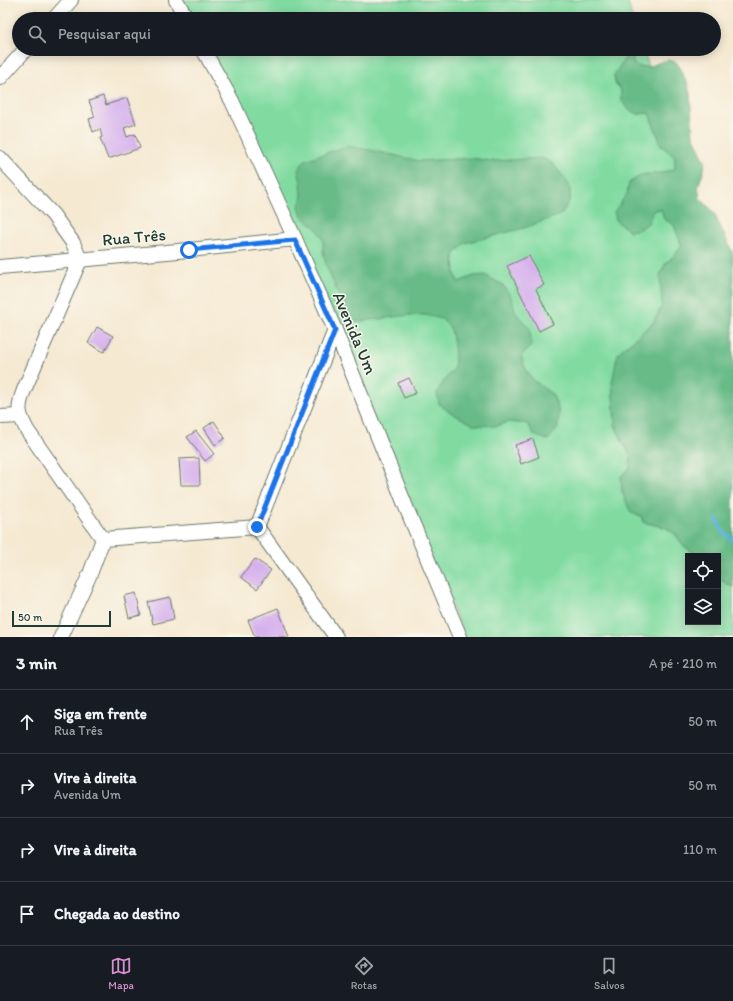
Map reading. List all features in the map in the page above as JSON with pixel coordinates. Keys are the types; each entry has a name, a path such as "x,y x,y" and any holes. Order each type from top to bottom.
{"street":[{"path":"60,12 71,0"},
{"path":"176,0 183,12"},
{"path":"0,78 20,56"},
{"name":"Avenida Um","path":"207,56 232,101 335,330 460,637"},
{"path":"0,158 53,215 73,243 80,260 24,390 19,405 20,416 27,430 103,539"},
{"name":"Rua Três","path":"0,267 295,240"},
{"path":"257,527 335,330"},
{"path":"0,417 20,416"},
{"path":"103,539 257,527"},
{"path":"257,527 336,637"},
{"path":"61,637 90,574 103,539"}],"green space":[{"path":"183,0 627,0 631,12 189,12"},
{"path":"213,56 645,56 649,67 640,67 633,64 614,75 615,84 621,90 621,100 638,114 649,113 661,145 675,157 675,169 661,173 674,225 682,246 666,263 662,306 653,323 618,353 615,424 622,441 631,456 630,468 643,522 667,528 676,535 684,546 694,553 685,553 685,625 721,625 721,580 733,587 733,637 465,637"},
{"path":"626,56 633,56 633,64 640,67 649,67 668,60 676,62 681,69 690,94 693,135 705,161 704,170 698,186 700,199 714,213 733,254 733,587 721,580 721,553 694,553 684,546 676,535 667,528 643,522 641,516 631,513 622,492 621,476 630,468 631,456 622,441 615,424 612,382 618,353 653,323 662,306 660,274 666,263 682,246 674,225 664,219 661,209 653,211 648,223 640,229 630,231 617,222 614,212 627,194 629,183 641,175 661,173 675,169 675,157 661,145 649,113 638,114 628,109 621,100 621,90 616,84 614,75"},
{"path":"347,146 419,161 472,158 491,161 542,158 552,163 563,176 570,187 570,199 562,214 524,228 465,243 454,255 455,274 458,282 474,276 485,275 503,285 511,297 516,313 530,329 531,346 521,356 526,370 533,380 553,395 559,412 558,428 548,440 534,435 528,424 508,422 496,426 474,425 448,411 439,404 437,393 446,378 454,369 455,358 451,329 442,319 425,315 409,315 357,322 348,317 326,265 323,251 323,239 316,228 302,216 299,206 302,196 298,170 305,160"}],"building":[{"path":"103,96 106,105 127,98 136,124 124,128 127,137 135,134 140,148 108,159 100,138 102,137 100,129 93,132 89,119 95,117 89,101"},
{"path":"529,256 544,285 536,289 553,324 539,331 507,266"},
{"path":"97,327 113,336 104,352 88,343"},
{"path":"409,378 416,393 404,398 398,383"},
{"path":"214,421 225,438 215,445 204,428"},
{"path":"196,431 214,454 205,461 187,437"},
{"path":"533,439 539,457 521,464 515,445"},
{"path":"199,458 200,485 181,485 179,459"},
{"path":"255,559 271,570 257,589 241,577"},
{"path":"136,593 141,615 129,618 124,596"},
{"path":"170,597 174,619 153,624 148,602"},
{"path":"278,608 289,637 255,637 248,620"}],"waterway":[{"path":"716,519 723,532 733,541"}],"route":[{"path":"189,250 295,240 335,330 257,527"}]}
